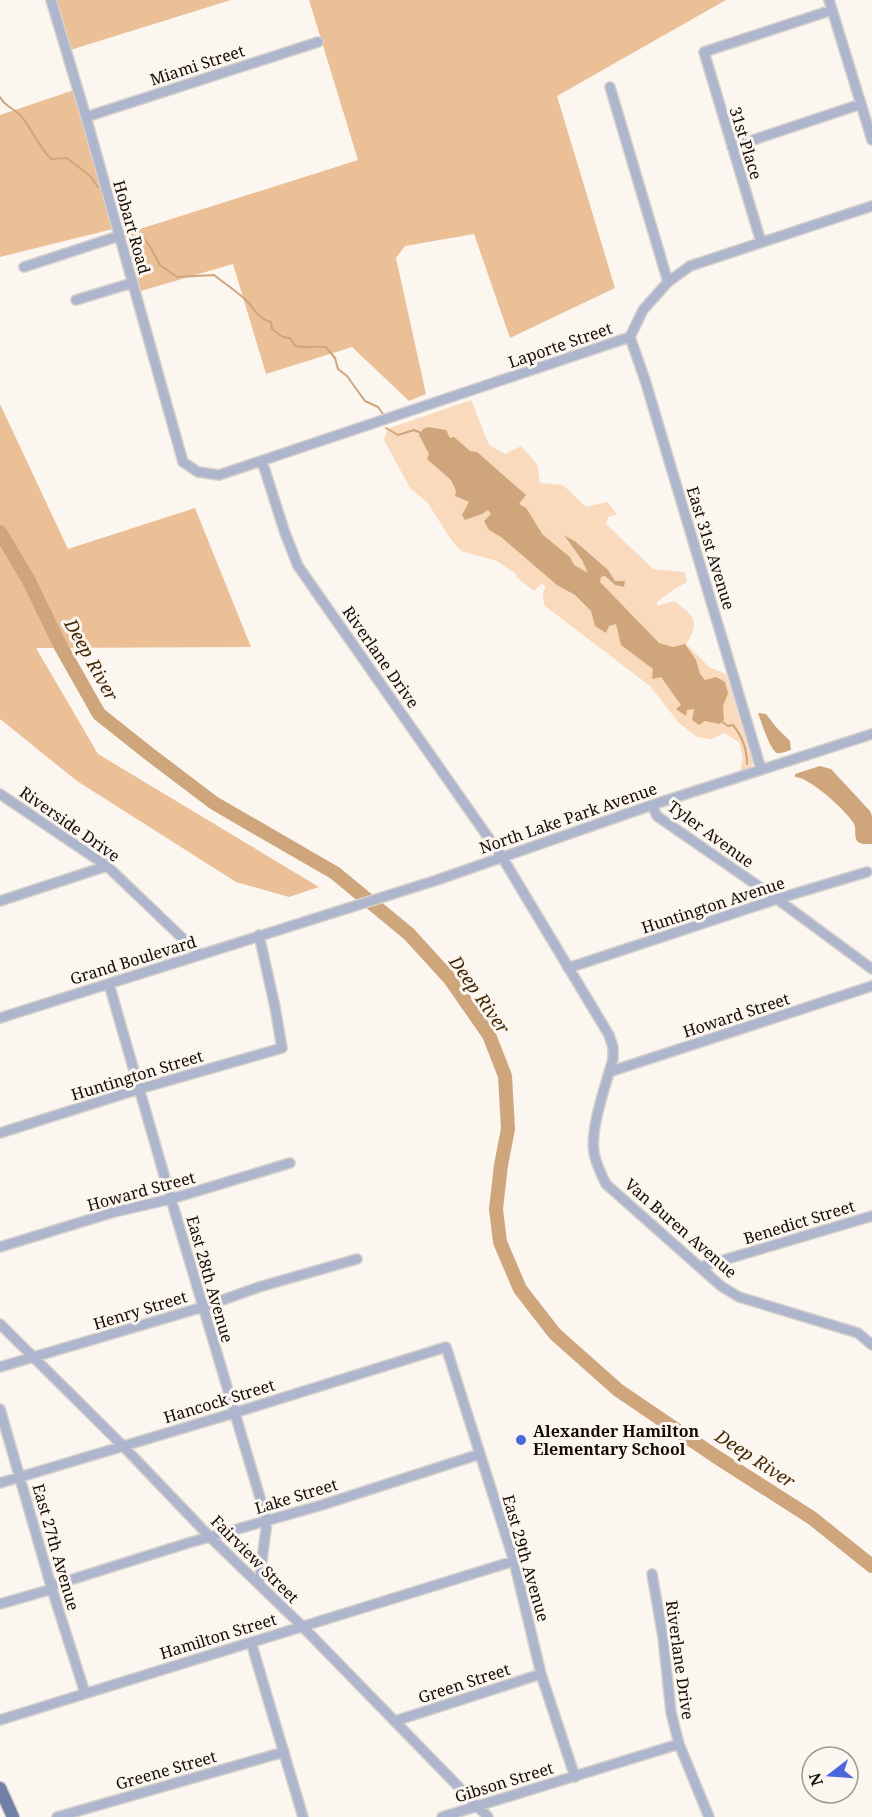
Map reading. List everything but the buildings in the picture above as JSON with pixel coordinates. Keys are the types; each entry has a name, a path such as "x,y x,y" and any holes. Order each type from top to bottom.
{"main road":[{"path":"0,1788 13,1817"}],"street":[{"name":"Hobart Road","path":"51,0 183,462"},
{"name":"31st Place","path":"760,242 704,52 830,5"},
{"path":"830,5 872,140"},
{"name":"Miami Street","path":"86,117 318,42"},
{"path":"610,87 668,282"},
{"path":"732,147 861,104"},
{"name":"Laporte Street","path":"183,462 198,472 219,475 630,337 644,310 668,282 690,267 872,206"},
{"path":"24,267 119,236"},
{"path":"76,300 132,283"},
{"name":"East 31st Avenue","path":"630,337 645,380 760,769"},
{"name":"Riverlane Drive","path":"262,460 298,566 502,857"},
{"name":"North Lake Park Avenue","path":"275,932 437,880 760,769 872,734"},
{"name":"Riverside Drive","path":"0,794 107,866 200,955"},
{"name":"Tyler Avenue","path":"652,805 657,816 777,899 872,969"},
{"name":"Van Buren Avenue","path":"502,857 609,1035 613,1047 594,1133 594,1152 598,1168 606,1184 721,1286 739,1297 858,1333 871,1342"},
{"path":"0,901 107,866"},
{"name":"Huntington Avenue","path":"568,968 777,899 867,872"},
{"name":"Grand Boulevard","path":"0,1018 259,935 275,932"},
{"name":"Huntington Street","path":"0,1133 139,1089 282,1048 276,1007 259,935"},
{"name":"East 28th Avenue","path":"109,984 267,1521 259,1584"},
{"name":"Howard Street","path":"609,1072 872,986"},
{"name":"Howard Street","path":"0,1247 114,1212 171,1199 290,1163"},
{"name":"Benedict Street","path":"700,1267 872,1216"},
{"name":"Henry Street","path":"0,1367 203,1307 259,1287 357,1258"},
{"name":"Fairview Street","path":"0,1324 123,1446 210,1537 302,1626 488,1817"},
{"name":"Hancock Street","path":"0,1483 446,1347"},
{"name":"East 29th Avenue","path":"446,1347 514,1561 541,1674 575,1777"},
{"name":"East 27th Avenue","path":"0,1409 51,1588 85,1693"},
{"name":"Lake Street","path":"0,1604 480,1454"},
{"name":"Hamilton Street","path":"0,1719 514,1561"},
{"name":"Riverlane Drive","path":"652,1574 663,1637 670,1712 679,1744 709,1817"},
{"path":"251,1642 303,1817"},
{"name":"Green Street","path":"395,1721 541,1674"},
{"name":"Gibson Street","path":"442,1817 679,1744"},
{"name":"Greene Street","path":"57,1817 284,1752"}],"shaded area":[{"path":"50,0 231,0 67,51"},
{"path":"309,0 726,0 557,96 615,288 510,338 474,234 405,246 396,258 426,394 409,401 352,347 266,374 233,264 141,291 124,234 358,160"},
{"path":"77,89 117,228 0,257 0,115"},
{"path":"471,400 489,445 505,454 521,446 537,464 540,483 563,485 586,507 607,502 617,514 608,517 606,524 653,569 684,572 687,582 657,602 657,606 675,601 686,611 694,624 686,644 709,667 726,674 753,764 749,769 740,773 743,757 739,742 724,733 712,739 697,737 679,723 650,686 545,606 543,596 546,586 541,584 534,591 516,577 516,574 497,561 461,551 427,502 410,488 383,438 387,429"},
{"path":"0,404 68,549 195,508 251,647 36,648 98,754 319,887 289,897 236,882 77,781 0,719"},
{"path":"428,427 446,430 450,438 454,437 470,451 477,452 526,495 519,504 526,508 543,535 570,557 574,565 588,573 582,560 564,535 576,542 608,570 615,581 625,581 624,587 615,585 605,576 601,577 600,582 659,643 673,647 685,644 696,660 700,674 705,680 716,677 725,682 728,693 723,706 724,720 719,724 705,721 699,725 692,720 694,709 687,710 686,716 676,709 681,705 661,677 652,679 653,669 621,645 616,624 609,626 606,633 595,626 591,611 575,595 557,585 501,537 489,530 484,521 491,514 488,510 465,520 462,515 469,502 455,496 456,491 451,480 427,459 429,454 419,435 423,429"},
{"path":"758,713 766,714 790,741 791,750 782,753 774,751"},
{"path":"820,766 831,769 870,811 872,844 858,842 854,824 844,811 818,788 795,777 795,774"}],"waterway":[{"path":"0,97 21,116 51,159 67,158 90,176 98,187"},
{"path":"125,215 149,245 160,265 177,277 214,275 246,300 259,316 271,322 272,329 283,337 290,338 295,346 326,347 335,358 338,369 347,376 365,401 378,407 383,414"},
{"path":"386,428 398,435 414,430 421,433"},
{"name":"Deep River","path":"0,532 28,579 60,645 99,714 214,803 335,873 409,934 450,979 489,1035 505,1076 508,1129 496,1209 500,1242 520,1289 555,1334 618,1390 812,1518 872,1566"},
{"path":"722,722 728,726 733,725 739,734 745,748 747,764"}],"place":[{"name":"Alexander Hamilton Elementary School","path":"521,1440"}]}
